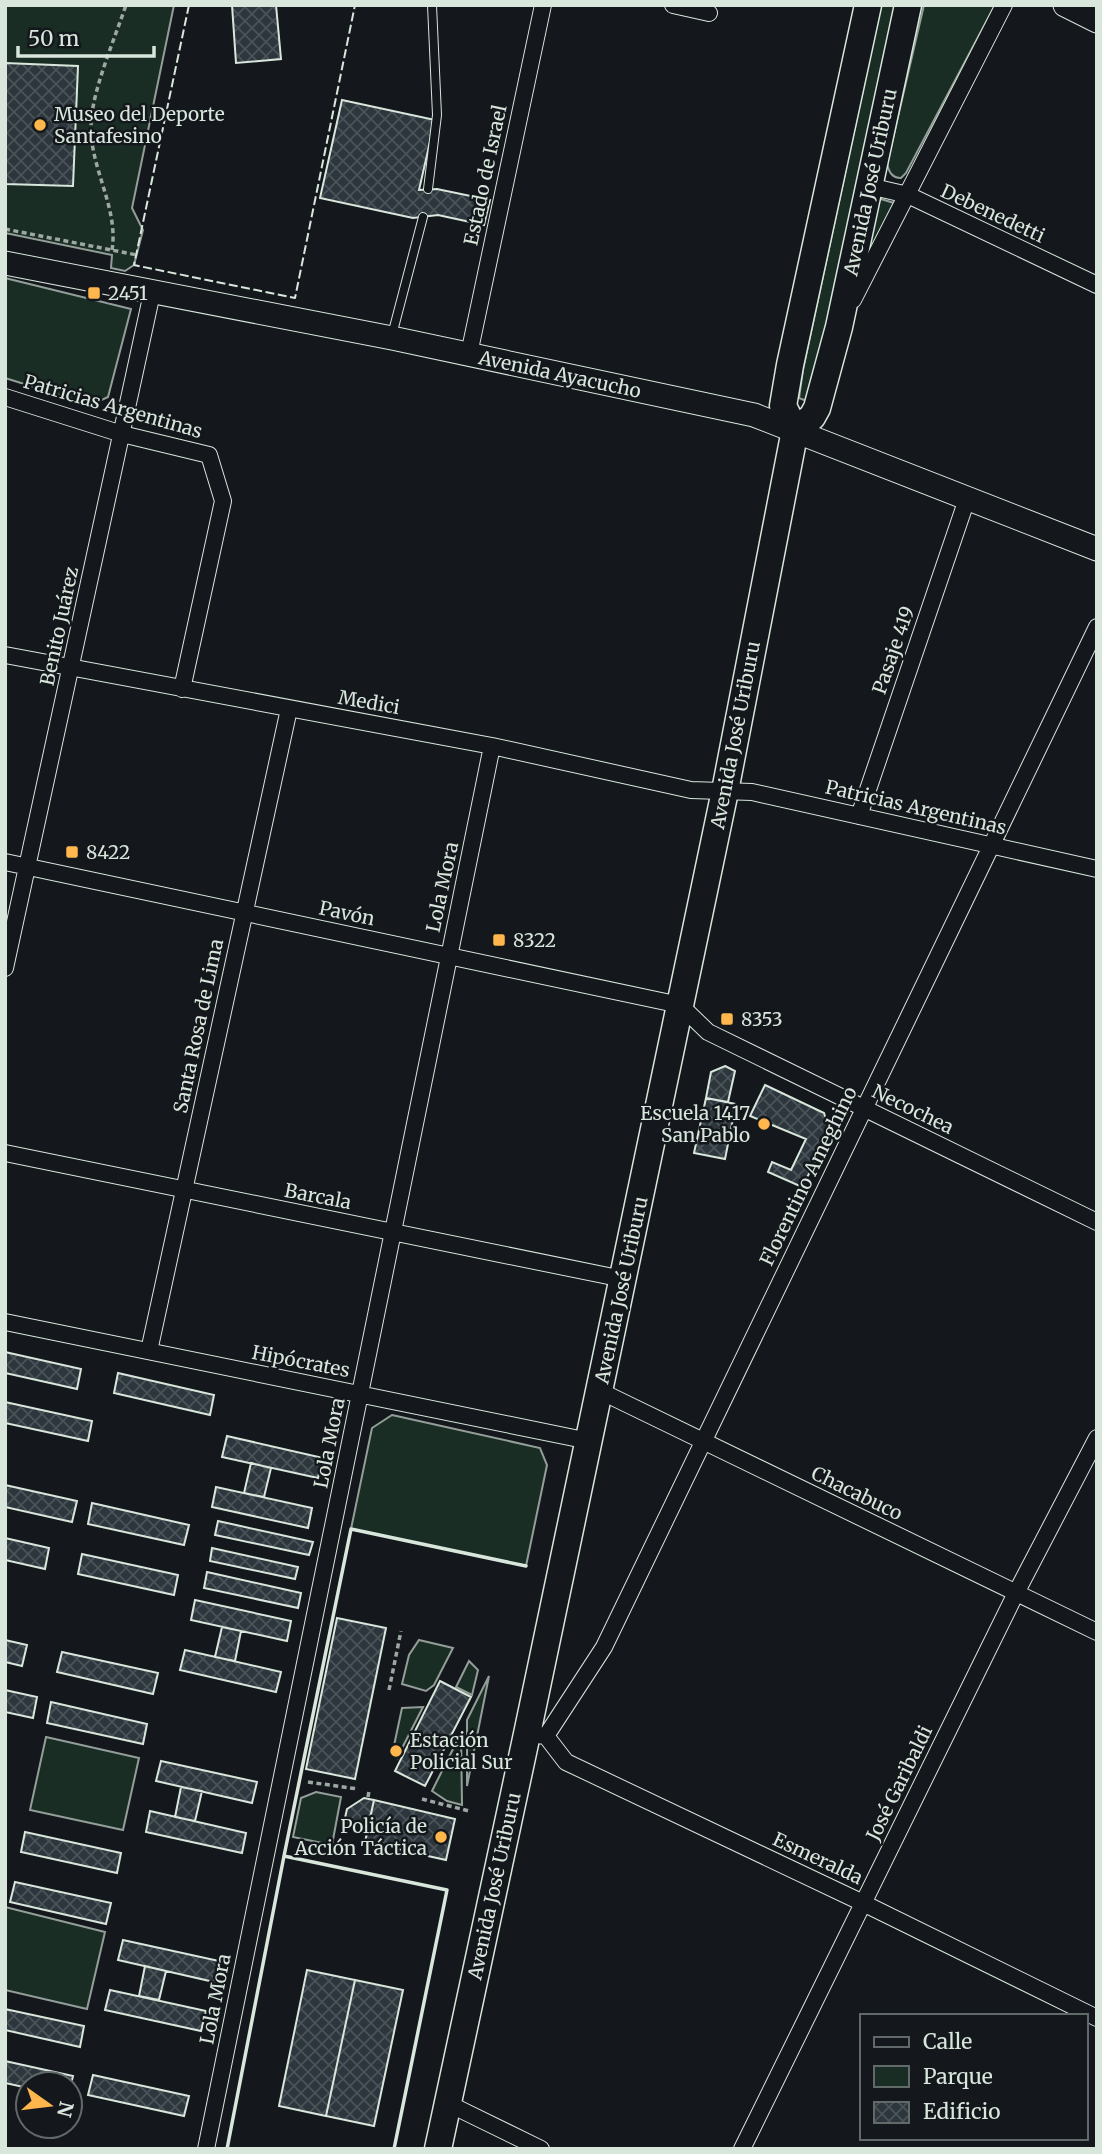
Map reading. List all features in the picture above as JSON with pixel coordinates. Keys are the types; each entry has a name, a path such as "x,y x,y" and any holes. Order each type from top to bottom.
{"main road":[{"name":"Avenida José Uriburu","path":"801,433 783,406 868,5"},
{"name":"Avenida José Uriburu","path":"438,2149 537,1735 589,1441 801,433 817,408 839,327 908,5"},
{"path":"1065,5 1097,21"},
{"name":"Avenida Ayacucho","path":"5,263 392,338 754,415 1097,549"}],"street":[{"name":"Estado de Israel","path":"469,354 543,5"},
{"path":"673,5 709,13"},
{"path":"839,327 1004,5"},
{"name":"Debenedetti","path":"869,186 908,195 1097,285"},
{"name":"Benito Juárez","path":"5,968 152,293"},
{"name":"Patricias Argentinas","path":"5,397 122,434 209,455 223,501 182,689"},
{"name":"Pasaje 419","path":"859,816 967,499"},
{"name":"Florentino Ameghino","path":"537,1735 604,1647 1097,627"},
{"name":"Medici","path":"5,655 492,746 691,790 725,791"},
{"name":"Santa Rosa de Lima","path":"149,1351 289,709"},
{"name":"Lola Mora","path":"206,2149 492,746"},
{"name":"Patricias Argentinas","path":"725,791 752,792 1097,869"},
{"name":"Pavón","path":"5,862 680,1005"},
{"name":"Necochea","path":"680,1005 708,1032 1097,1222"},
{"name":"Barcala","path":"5,1153 623,1279"},
{"name":"Hipócrates","path":"5,1322 589,1441"},
{"name":"Chacabuco","path":"600,1391 1097,1632"},
{"name":"José Garibaldi","path":"743,2149 1016,1593 1097,1438"},
{"name":"Esmeralda","path":"537,1735 566,1762 1097,2018"},
{"path":"447,2103 541,2149"}],"lane":[{"path":"428,189 437,115 432,5"},
{"path":"392,338 422,217"}],"path":[{"path":"112,250 115,235 94,150 91,124 97,93 126,5"},
{"path":"5,229 137,255"},
{"path":"389,1690 401,1631"},
{"path":"308,1782 358,1789"},
{"path":"422,1799 469,1811"}],"green space":[{"path":"5,5 174,5 132,208 143,230 134,265 125,271 111,268 112,255 5,233"},
{"path":"881,5 898,5 834,313 809,399 804,400 799,398 803,370"},
{"path":"924,5 995,5 906,173 898,178 891,174 887,164"},
{"path":"881,199 894,203 875,247 870,248 867,245 875,206"},
{"path":"5,278 131,309 108,397 91,405 5,378"},
{"path":"392,1415 540,1448 547,1465 526,1566 351,1529 372,1428"},
{"path":"419,1640 453,1648 434,1685 426,1691 402,1684 409,1655"},
{"path":"469,1661 478,1670 472,1695 456,1687"},
{"path":"489,1676 467,1786 467,1720"},
{"path":"423,1707 397,1758 392,1755 402,1708"},
{"path":"461,1733 462,1805 447,1801 432,1791"},
{"path":"46,1737 139,1758 123,1830 30,1810"},
{"path":"316,1792 341,1797 332,1845 293,1837 301,1798"},
{"path":"5,1907 105,1932 87,2009 5,1990"}],"building":[{"path":"232,5 276,5 281,59 236,63"},
{"name":"Museo del Deporte Santafesino","path":"5,63 78,66 73,186 5,184"},
{"path":"342,100 435,120 419,190 437,189 490,200 484,225 438,215 413,218 320,198"},
{"path":"725,1066 735,1071 728,1102 706,1098 711,1072"},
{"path":"765,1085 824,1113 830,1134 802,1187 768,1172 772,1162 791,1170 806,1139 750,1116"},
{"path":"706,1098 736,1104 725,1159 694,1153"},
{"path":"5,1352 81,1369 77,1389 5,1373"},
{"path":"118,1373 214,1395 210,1415 114,1393"},
{"path":"5,1402 92,1421 88,1441 5,1423"},
{"path":"227,1436 323,1458 318,1478 222,1457"},
{"path":"251,1463 271,1468 264,1497 244,1493"},
{"path":"5,1485 77,1501 72,1522 5,1507"},
{"path":"216,1487 312,1508 308,1528 212,1507"},
{"path":"92,1503 189,1525 184,1545 88,1524"},
{"path":"218,1521 313,1542 309,1555 215,1535"},
{"path":"5,1538 49,1548 45,1569 5,1560"},
{"path":"212,1548 298,1567 295,1579 210,1561"},
{"path":"82,1554 178,1575 174,1595 78,1574"},
{"path":"207,1572 301,1593 298,1608 204,1588"},
{"path":"195,1600 291,1621 287,1641 191,1620"},
{"path":"337,1618 386,1628 355,1779 306,1769"},
{"path":"222,1627 241,1631 235,1661 215,1657"},
{"path":"5,1640 27,1645 22,1666 5,1662"},
{"path":"185,1650 281,1672 276,1692 180,1670"},
{"path":"62,1652 158,1673 153,1694 57,1672"},
{"path":"440,1681 471,1697 425,1786 395,1771"},
{"path":"5,1690 37,1697 33,1718 5,1712"},
{"path":"51,1702 147,1724 143,1744 47,1723"},
{"path":"161,1761 257,1782 252,1803 156,1781"},
{"path":"181,1787 202,1791 195,1821 175,1817"},
{"path":"364,1798 374,1800 368,1827 344,1822 347,1809"},
{"path":"374,1800 455,1819 446,1860 365,1842"},
{"path":"150,1811 246,1833 242,1853 146,1832"},
{"path":"25,1832 121,1853 117,1873 21,1852"},
{"path":"15,1882 111,1903 106,1924 10,1902"},
{"path":"123,1940 219,1961 214,1982 118,1960"},
{"path":"145,1966 166,1971 159,2000 139,1996"},
{"path":"307,1970 355,1980 326,2116 279,2106"},
{"path":"355,1980 403,1990 374,2126 326,2116"},
{"path":"110,1990 206,2011 201,2031 105,2010"},
{"path":"5,2009 84,2026 80,2047 5,2030"},
{"path":"5,2061 46,2070 14,2070 14,2085 5,2083"},
{"path":"93,2075 189,2096 184,2116 88,2095"}],"fence":[{"path":"189,5 134,265 295,298 355,5"}],"wall":[{"path":"227,2149 351,1529 526,1566"},
{"path":"284,1856 447,1890 394,2149"}],"place":[{"name":"Museo del Deporte Santafesino","path":"40,125"},
{"name":"2451","path":"94,293"},
{"name":"8422","path":"72,852"},
{"name":"8322","path":"499,940"},
{"name":"8353","path":"727,1019"},
{"name":"Escuela 1417 San Pablo","path":"764,1124"},
{"name":"Estación Policial Sur","path":"396,1751"},
{"name":"Policía de Acción Táctica","path":"441,1837"}]}
